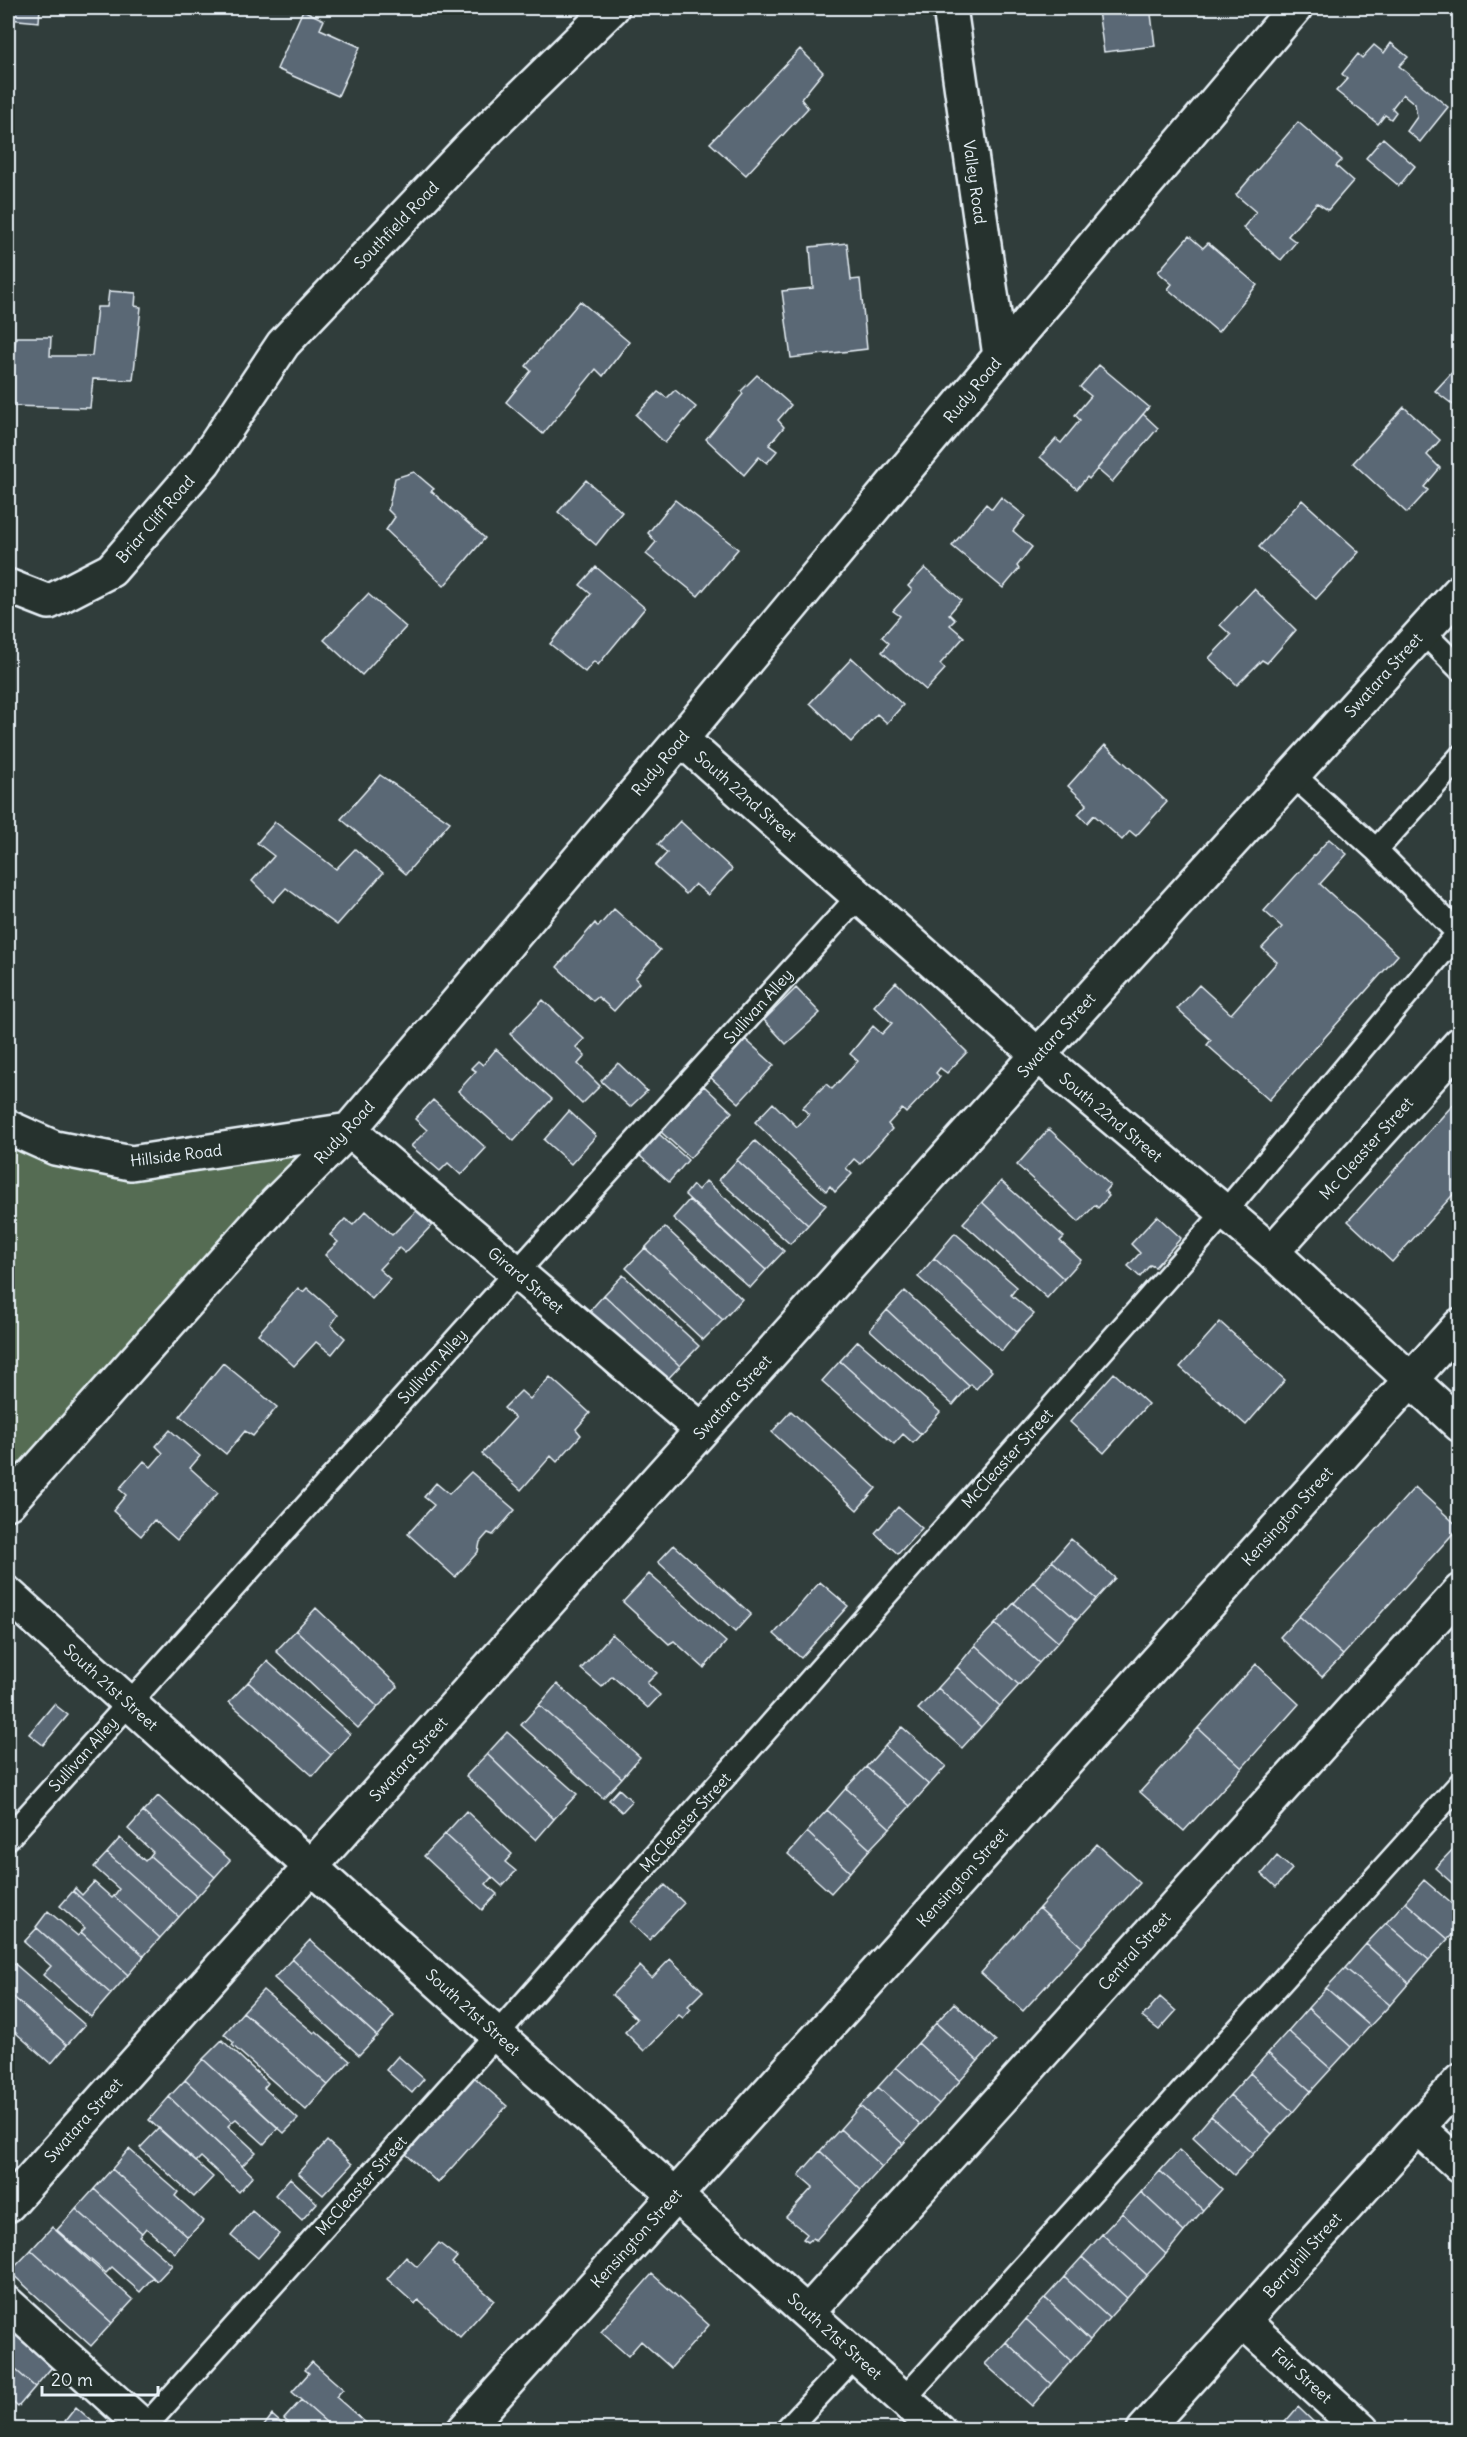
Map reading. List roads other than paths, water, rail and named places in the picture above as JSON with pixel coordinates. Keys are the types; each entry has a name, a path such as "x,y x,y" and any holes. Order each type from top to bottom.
{"street":[{"name":"Southfield Road","path":"204,462 283,344 473,144 612,8"},
{"name":"Valley Road","path":"950,8 1000,356"},
{"name":"Rudy Road","path":"8,1503 276,1203 349,1130 1295,8"},
{"name":"Briar Cliff Road","path":"8,586 49,603 111,570 204,462"},
{"name":"Swatara Street","path":"8,2205 1038,1055 1460,591"},
{"name":"South 22nd Street","path":"681,739 1038,1055 1272,1252 1460,1425"},
{"name":"Mc Cleaster Street","path":"1272,1252 1460,1044"},
{"name":"Hillside Road","path":"8,1127 55,1148 131,1163 349,1130"},
{"name":"Girard Street","path":"349,1130 702,1430"},
{"name":"Kensington Street","path":"464,2430 1460,1325"},
{"name":"Central Street","path":"808,2312 1460,1591"},
{"name":"South 21st Street","path":"8,1594 938,2430"},
{"name":"Berryhill Street","path":"1144,2430 1460,2082"},
{"path":"1418,2128 1460,2166"},
{"path":"8,2304 145,2429"},
{"name":"Fair Street","path":"1243,2321 1362,2430"}],"lane":[{"path":"1423,632 1460,669"},
{"path":"1376,850 1460,757"},
{"path":"1293,775 1376,850 1459,932"},
{"name":"Sullivan Alley","path":"8,1838 859,896"},
{"name":"McCleaster Street","path":"145,2429 1224,1213 1459,932"},
{"path":"904,2399 1460,1784"},
{"path":"786,2430 856,2355"}]}
